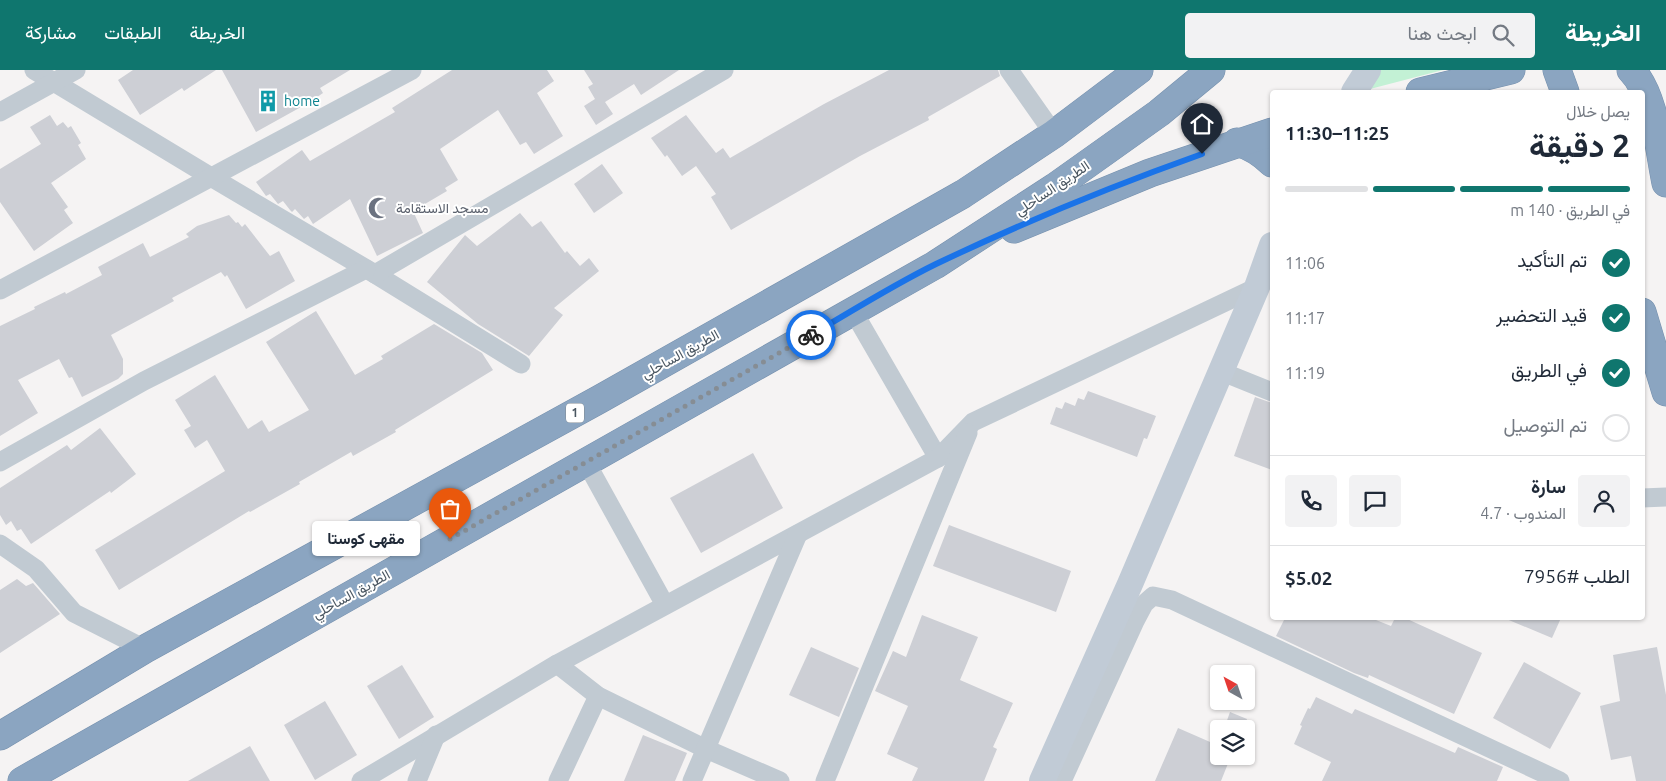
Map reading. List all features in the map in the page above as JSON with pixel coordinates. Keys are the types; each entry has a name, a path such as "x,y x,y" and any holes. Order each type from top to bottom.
{"highway":[{"name":"الطريق الساحلي","path":"0,736 145,649 591,404 963,194 1054,134 1139,70"},
{"name":"الطريق الساحلي","path":"22,781 51,771 586,462 935,265 1055,187 1159,113 1211,70"},
{"path":"1557,70 1565,90"},
{"path":"1632,70 1645,90"},
{"path":"1428,90 1499,73"},
{"path":"1466,90 1499,73"},
{"path":"1645,91 1666,183"},
{"path":"935,265 1150,172 1270,133"},
{"path":"1237,142 1260,152 1270,161"},
{"path":"1645,322 1666,392"}],"street":[{"path":"34,70 371,271 521,364"},
{"path":"0,112 76,70"},
{"path":"0,290 412,70"},
{"path":"0,462 144,381 371,271 724,70"},
{"path":"1009,70 1054,134"},
{"path":"1355,90 1368,70"},
{"path":"1042,781 1134,575 1257,286 1270,250"},
{"path":"361,781 557,664 938,458 972,422 1257,286"},
{"path":"853,311 938,458"},
{"path":"1220,370 1270,391"},
{"path":"825,781 972,422"},
{"path":"586,462 666,605"},
{"path":"1645,498 1666,497"},
{"path":"692,781 798,534"},
{"path":"0,544 36,569 74,613 145,649"},
{"path":"1062,781 1135,622 1144,604 1153,596 1172,600 1560,781"},
{"path":"557,664 598,696 706,749 780,781"},
{"path":"558,781 598,696"},
{"path":"417,781 436,735"}],"green space":[{"path":"1375,70 1443,70 1370,89"}],"building":[{"path":"133,70 216,70 184,91 182,88 140,115 118,80"},
{"path":"222,70 350,70 320,88 323,93 310,102 256,132"},
{"path":"452,70 547,70 554,81 537,93 563,136 534,154 526,142 520,145 498,110 440,149 458,180 445,188 447,191 413,211 423,233 377,256 350,199 313,224 308,216 304,219 295,209 292,212 283,201 278,204 270,194 266,196 256,182 302,150 310,161 395,112 392,108"},
{"path":"584,70 679,70 641,95 634,84 605,102 613,114 596,125 584,106 595,99 588,87 593,84"},
{"path":"889,70 998,70 1000,76 928,117 929,120 860,156 731,230 711,197 716,194 696,166 682,176 667,155 665,157 651,138 686,115 716,153 723,148 730,158 824,104"},
{"path":"50,115 57,126 63,122 68,128 71,126 81,143 78,145 86,159 51,183 68,207 64,210 73,223 34,251 0,202 0,169 41,144 30,127"},
{"path":"602,164 623,193 594,213 574,184"},
{"path":"520,213 532,227 541,221 565,253 567,251 580,266 589,258 599,271 554,308 563,315 529,356 478,324 427,282 465,235 477,246"},
{"path":"229,215 242,227 245,224 270,256 279,251 295,281 246,309 227,275 225,277 221,272 172,298 174,301 111,335 123,359 123,374 118,379 82,397 72,377 69,378 59,359 18,380 38,413 0,436 0,326 35,309 34,307 65,292 66,294 102,275 98,267 143,243 150,257 189,237 186,234 197,226"},
{"path":"316,311 355,375 383,359 381,356 434,324 482,353 493,370 395,430 396,432 353,456 351,452 119,590 95,550 225,471 207,440 195,448 184,430 191,426 175,400 215,375 248,429 262,420 269,432 309,410 266,342"},
{"path":"1088,391 1156,416 1147,439 1144,438 1137,457 1050,424 1056,407 1062,409 1065,402 1075,406 1078,398 1084,400"},
{"path":"1255,397 1270,402 1270,469 1234,456"},
{"path":"100,428 136,474 111,493 110,491 31,544 21,529 17,531 11,521 6,525 0,515 0,488 67,445 71,450"},
{"path":"753,453 783,508 701,553 670,498"},
{"path":"949,525 1071,571 1056,612 933,566"},
{"path":"17,579 26,586 33,583 60,614 0,653 0,590"},
{"path":"922,615 978,637 960,680 1013,703 993,747 997,749 984,781 912,781 918,768 887,754 908,706 875,691 893,651 906,657"},
{"path":"1284,620 1376,620 1391,626 1394,620 1409,620 1482,653 1454,714 1369,675 1368,678 1354,673 1276,636"},
{"path":"1509,620 1560,620 1552,638"},
{"path":"811,647 859,668 839,717 789,695"},
{"path":"1657,647 1666,695 1666,781 1636,781 1631,756 1611,760 1600,706 1620,701 1613,655"},
{"path":"1524,662 1581,693 1550,749 1493,718"},
{"path":"402,665 434,717 399,739 367,686"},
{"path":"1316,697 1352,714 1355,709 1455,753 1458,747 1503,767 1497,781 1322,781 1331,762 1294,744 1302,726 1300,725"},
{"path":"325,701 357,755 315,780 284,725"},
{"path":"1230,712 1247,719 1247,720 1227,720"},
{"path":"1178,728 1210,742 1210,765 1227,765 1221,781 1155,781"},
{"path":"643,735 687,753 675,781 624,781"},
{"path":"250,746 270,781 188,781"}],"way so far":[{"path":"450,539 811,335"}],"place":[{"name":"home","path":"268,101"},
{"name":"مسجد الاستقامة","path":"379,208"},
{"name":"مقهى كوستا","path":"450,539"}],"route":[{"path":"811,335 935,265 1150,172 1202,154"}]}
